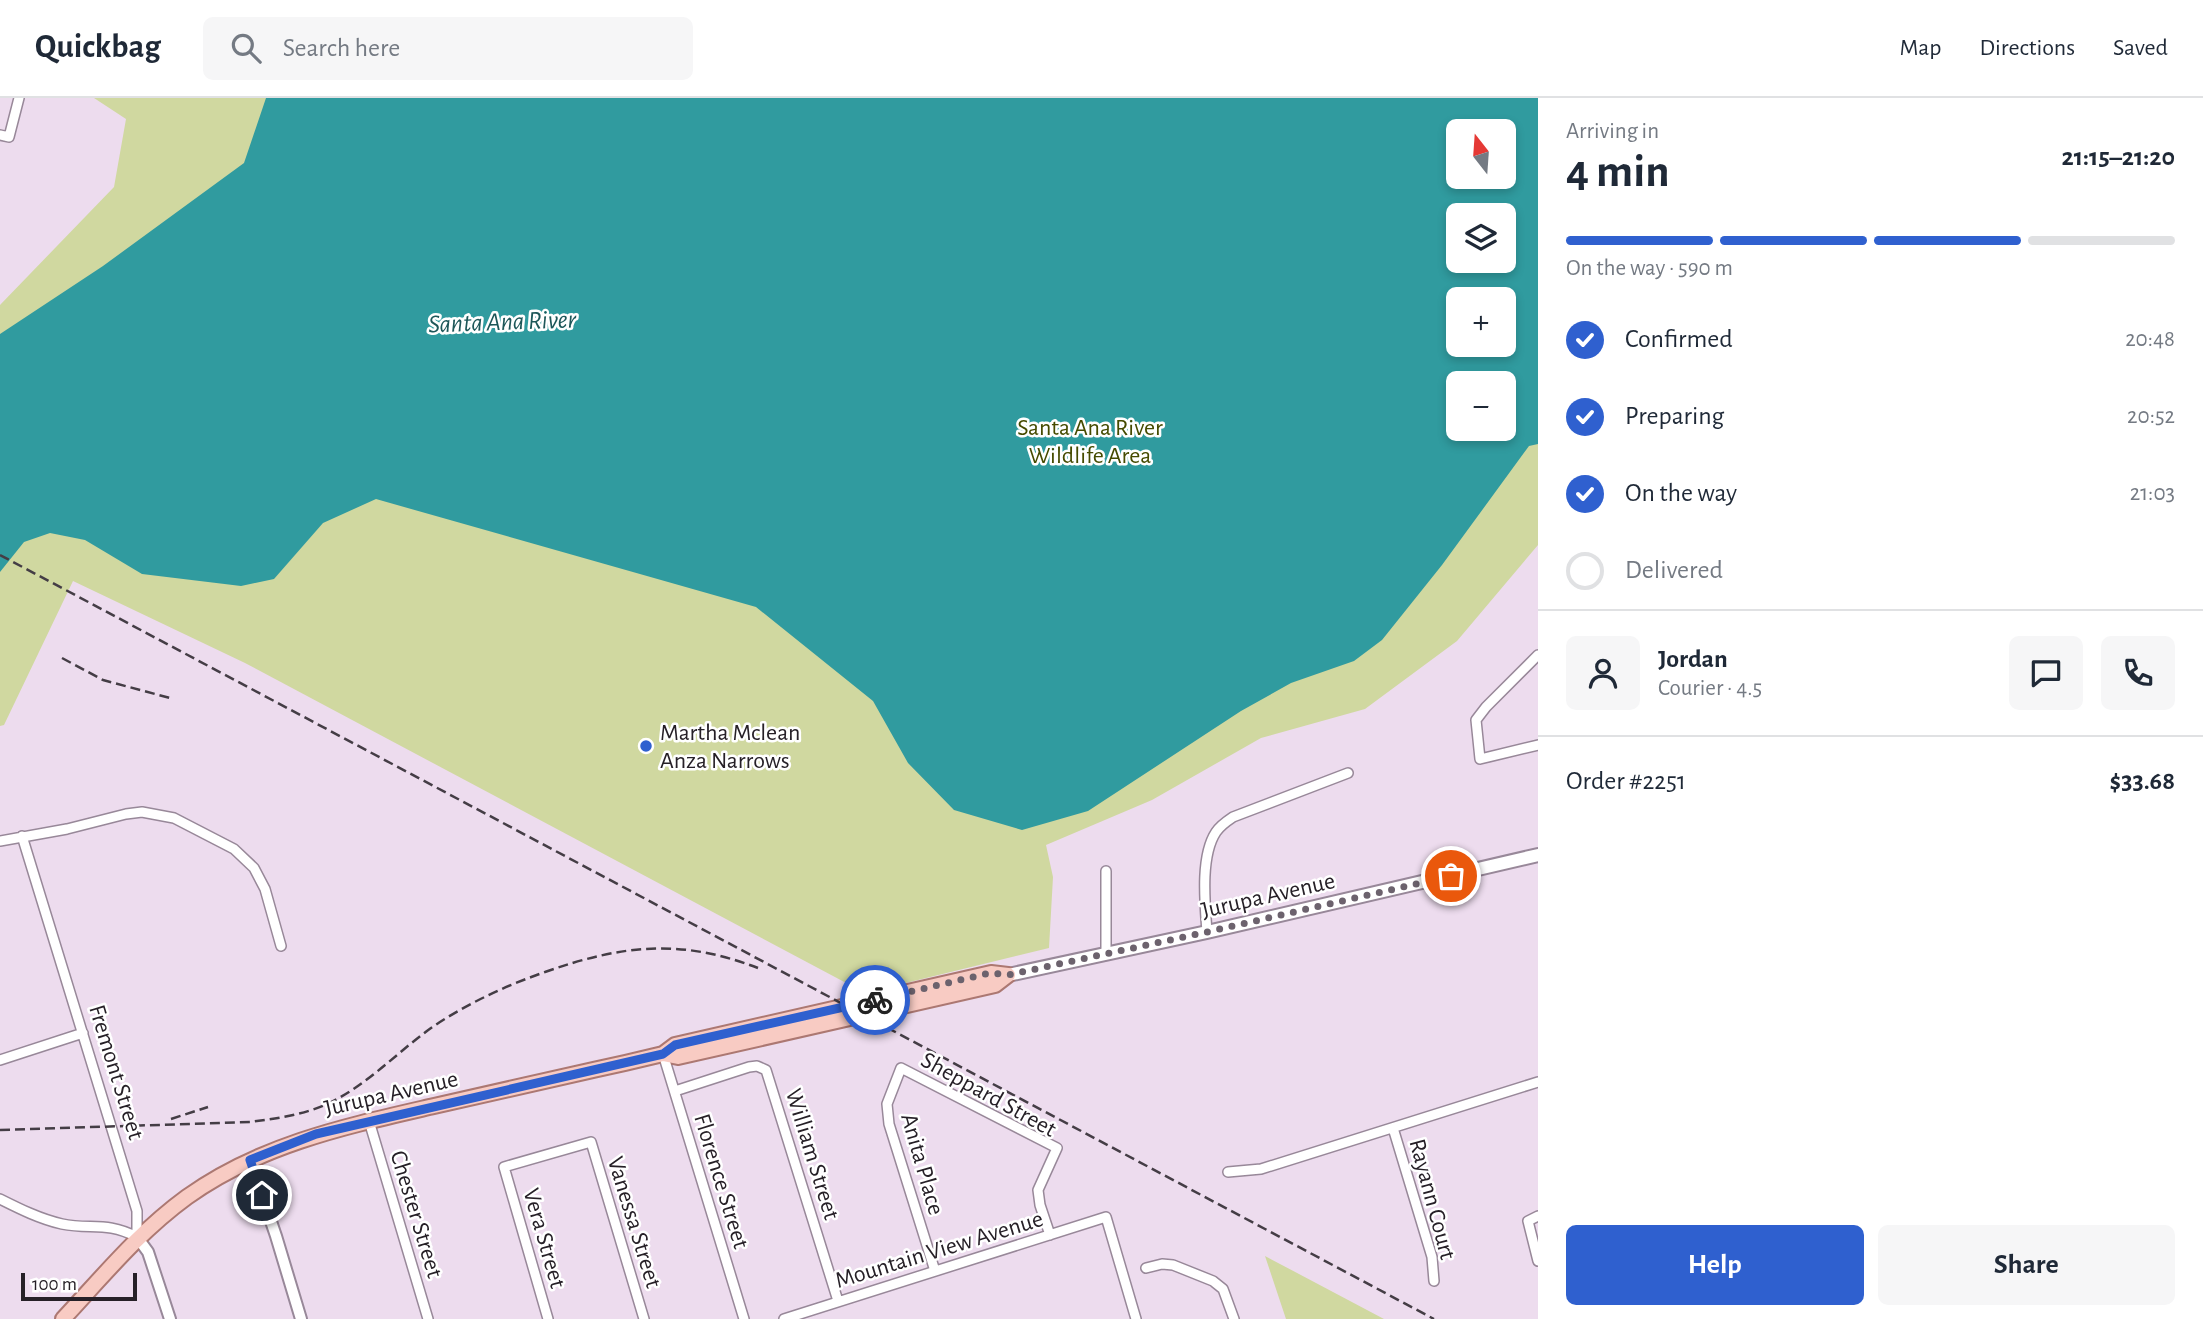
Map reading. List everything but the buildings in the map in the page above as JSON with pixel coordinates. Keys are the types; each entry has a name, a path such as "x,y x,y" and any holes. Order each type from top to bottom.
{"main road":[{"name":"Jurupa Avenue","path":"63,1319 137,1237 187,1197 250,1160 316,1134 663,1054 678,1057 961,993 995,985 1008,975 1538,855"}],"street":[{"path":"4,136 19,98"},
{"path":"1538,655 1476,720 1480,758 1538,746"},
{"path":"1207,932 1205,894 1209,844 1217,829 1233,817 1349,774"},
{"path":"0,841 67,829 110,816 142,811 174,818 234,849 254,868 265,889 281,946"},
{"name":"Fremont Street","path":"22,836 137,1211 137,1237 148,1252 170,1319"},
{"path":"1106,871 1106,954"},
{"path":"0,1060 83,1033"},
{"name":"Florence Street","path":"663,1054 744,1319"},
{"name":"William Street","path":"675,1091 749,1067 757,1066 766,1070 838,1301"},
{"name":"Sheppard Street","path":"901,1068 1057,1148 1038,1190 1050,1235"},
{"name":"Anita Place","path":"901,1068 887,1104 889,1124 936,1271"},
{"path":"1227,1172 1261,1169 1538,1082"},
{"name":"Chester Street","path":"369,1121 429,1319"},
{"name":"Rayann Court","path":"1393,1128 1432,1257 1434,1281"},
{"name":"Vanessa Street","path":"504,1167 591,1142 644,1319"},
{"path":"250,1160 301,1319"},
{"name":"Vera Street","path":"504,1167 548,1319"},
{"path":"0,1199 31,1214 63,1224 119,1228 137,1237"},
{"path":"1538,1216 1528,1221 1538,1261"},
{"name":"Mountain View Avenue","path":"784,1319 1106,1217 1136,1319"},
{"path":"1146,1268 1162,1264 1173,1265 1213,1281 1223,1289 1234,1319"}],"green space":[{"name":"Santa Ana River","path":"94,98 1538,98 1538,545 1457,641 1365,709 1261,738 1152,800 1046,845 1053,877 1049,948 865,993 245,663 73,581 4,725 0,726 0,305 114,187 126,119"},
{"path":"1265,1256 1384,1319 1286,1319"}],"water":[{"name":"Santa Ana River","path":"266,98 1538,98 1538,444 1529,446 1442,565 1382,640 1354,661 1291,683 1241,711 1088,811 1022,830 954,810 908,763 873,701 756,607 376,499 323,523 274,579 241,586 142,574 85,540 50,533 24,542 0,572 0,334 103,266 244,163"}],"railway":[{"path":"0,555 1434,1319"},
{"path":"62,658 103,680 170,698"},
{"path":"0,1130 250,1122 295,1115 327,1104 350,1091 431,1028 472,1003 515,983 573,963 626,951 677,949 730,958 758,968"},
{"path":"171,1119 208,1107"}],"way so far":[{"path":"875,1000 990,973 1008,975 1131,949 1451,876"}],"place":[{"name":"Martha Mclean Anza Narrows","path":"646,746"}],"route":[{"path":"262,1195 250,1160 316,1134 663,1054 675,1045 875,1000"}],"park label":[{"name":"Santa Ana River Wildlife Area","path":"1090,441"}]}
